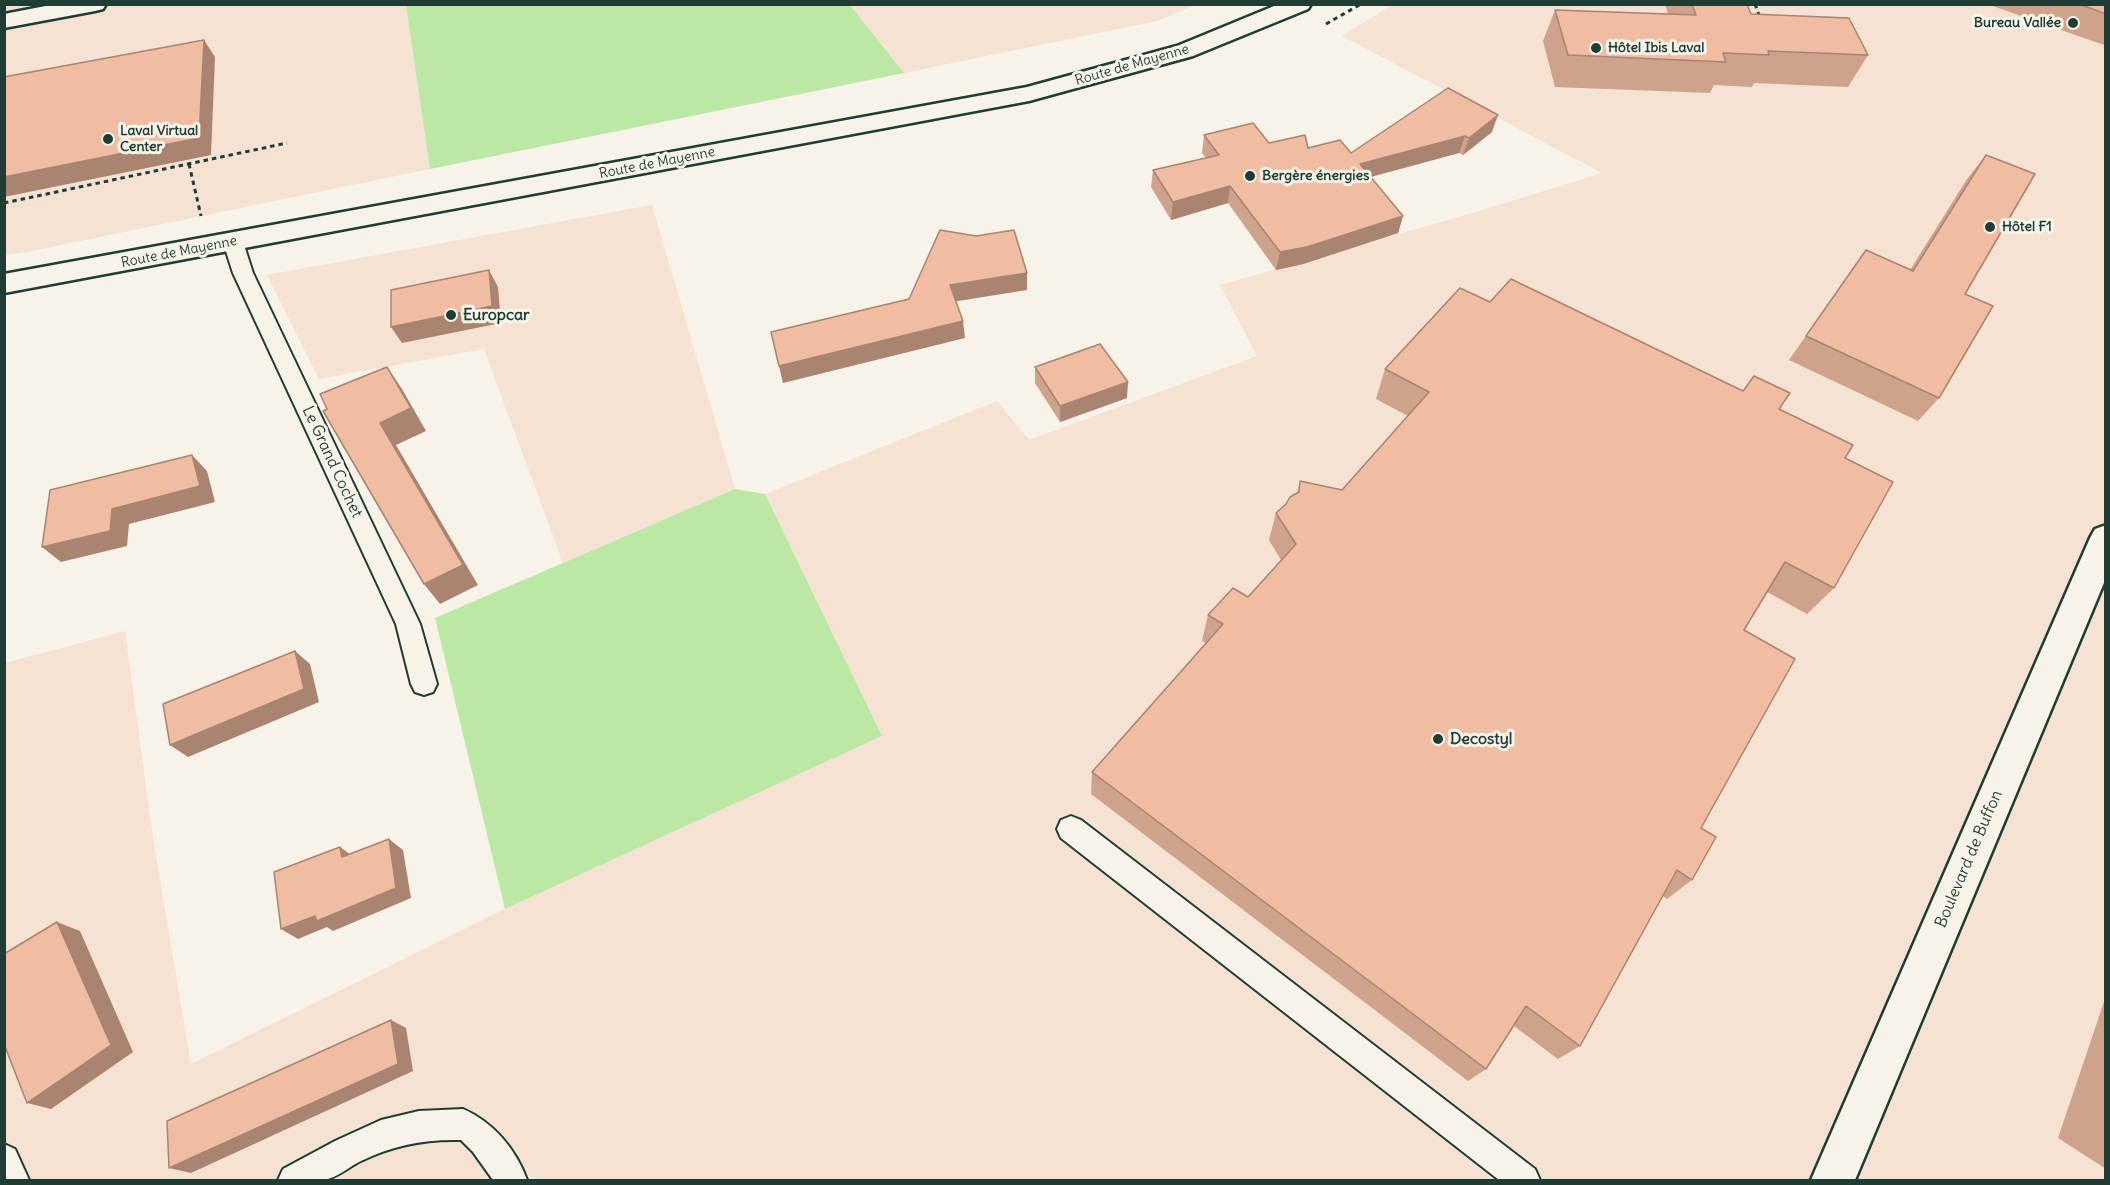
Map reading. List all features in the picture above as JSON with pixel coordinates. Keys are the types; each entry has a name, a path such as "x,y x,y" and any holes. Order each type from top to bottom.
{"main road":[{"path":"4,21 94,4"},
{"name":"Route de Mayenne","path":"4,284 1029,94 1185,51 1300,5"},
{"name":"Boulevard de Buffon","path":"1833,1180 2106,538"}],"lane":[{"name":"Le Grand Cochet","path":"233,242 243,273 408,624 424,684"},
{"path":"1071,829 1524,1180"},
{"path":"294,1180 372,1138 410,1126 438,1125 464,1125 484,1140 511,1180"},
{"path":"4,1160 13,1180"}],"path":[{"path":"1755,4 1763,22"},
{"path":"4,203 287,143"},
{"path":"189,164 202,219"}],"shaded area":[{"path":"4,5 406,5 430,169 5,255"},
{"path":"850,5 1196,5 1157,21 904,73"},
{"path":"1392,5 2105,5 2105,1180 5,1180 5,663 125,631 153,838 191,1064 505,909 882,736 765,494 997,401 1029,440 1257,356 1220,285 1479,211 1602,173 1342,36"},
{"path":"652,205 735,489 563,563 484,349 319,379 267,275"}],"green space":[{"path":"406,5 850,5 904,73 430,169"},
{"path":"735,489 765,494 882,736 505,909 435,618"}],"building":[{"path":"1692,4 1747,4 1751,14 1849,18 1868,55 1768,51 1769,55 1723,53 1726,62 1568,55 1555,10 1696,15"},
{"path":"2079,4 2106,4 2106,14"},
{"name":"Laval Virtual Center","path":"204,40 199,138 4,177 4,77"},
{"path":"1448,88 1498,115 1469,138 1465,136 1360,164 1403,216 1307,247 1280,252 1230,186 1173,202 1153,170 1219,155 1204,135 1253,123 1269,143 1305,135 1308,148 1340,140 1351,153"},
{"path":"1986,155 2035,174 1965,294 1993,306 1939,398 1806,336 1866,250 1913,271"},
{"path":"940,230 976,236 1014,230 1027,273 950,285 963,321 779,366 771,332 909,299"},
{"path":"489,270 492,306 391,327 391,290"},
{"name":"Decostyl","path":"1511,279 1743,391 1754,376 1790,393 1779,409 1853,445 1845,458 1893,482 1834,588 1785,562 1744,630 1795,659 1701,828 1716,837 1692,880 1677,870 1580,1046 1526,1006 1486,1069 1092,772 1223,624 1208,615 1233,588 1248,597 1296,544 1276,513 1290,497 1299,492 1300,481 1342,490 1429,392 1385,369 1460,288 1490,302"},
{"path":"1100,344 1128,382 1060,406 1035,367"},
{"path":"387,367 411,408 380,423 463,565 424,584 323,411 327,409 320,394"},
{"path":"192,455 200,486 112,509 110,531 42,547 50,490"},
{"path":"295,651 304,689 170,745 163,704"},
{"path":"389,839 396,888 317,921 315,916 281,929 274,872 340,847 342,857"},
{"path":"57,922 111,1045 27,1103 4,1044 4,954"},
{"path":"391,1020 398,1064 169,1168 167,1121"}],"place":[{"name":"Bureau Vallée","path":"2073,23"},
{"name":"Hôtel Ibis Laval","path":"1596,48"},
{"name":"Laval Virtual Center","path":"108,139"},
{"name":"Bergère énergies","path":"1250,176"},
{"name":"Hôtel F1","path":"1990,227"},
{"name":"Europcar","path":"451,315"},
{"name":"Decostyl","path":"1438,739"}]}
